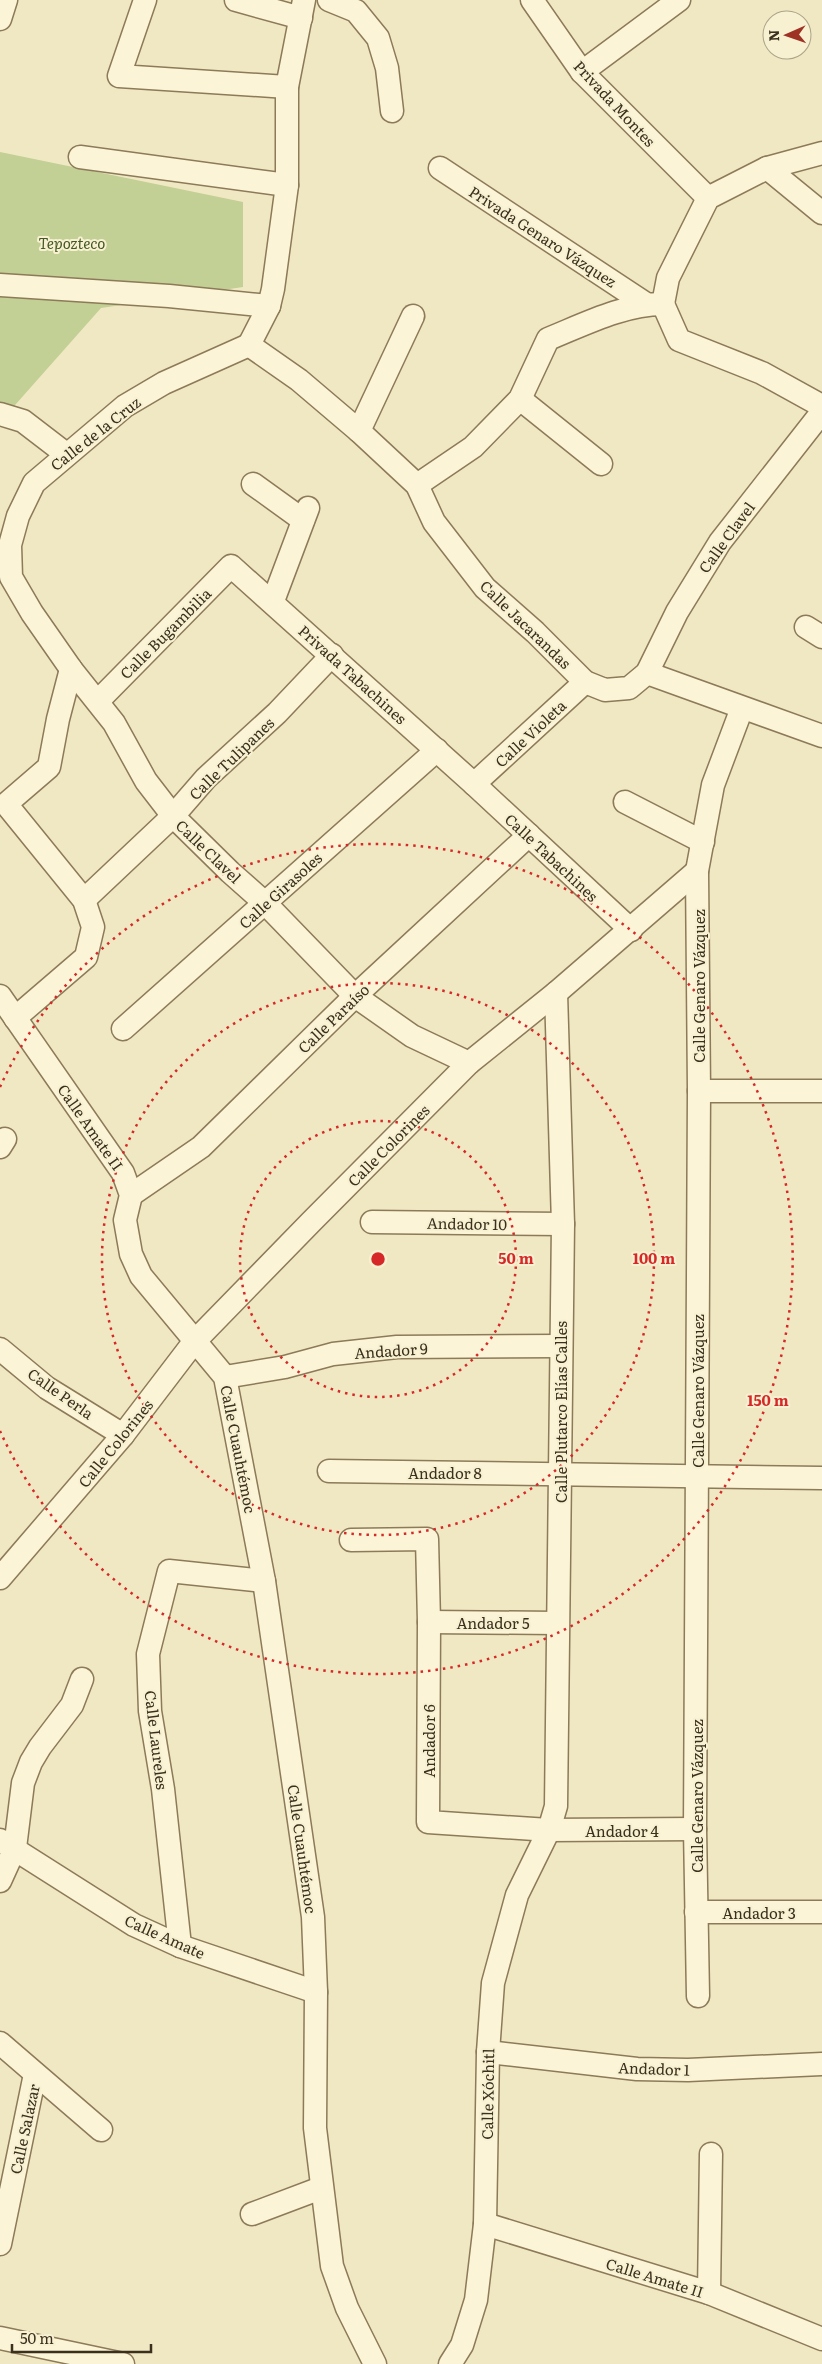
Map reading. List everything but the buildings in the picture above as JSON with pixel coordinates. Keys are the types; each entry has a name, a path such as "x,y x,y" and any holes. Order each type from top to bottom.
{"street":[{"path":"0,19 6,0"},
{"path":"145,0 119,76 287,87"},
{"path":"236,0 302,9 287,87 288,175 269,306 249,345"},
{"path":"329,0 356,11 378,38 387,68 392,111"},
{"name":"Privada Montes","path":"532,0 582,72 708,198"},
{"path":"582,72 679,0"},
{"path":"417,484 473,447 520,399 548,339 610,315 655,304 708,198 767,168 822,153"},
{"path":"80,157 288,175"},
{"name":"Privada Genaro Vázquez","path":"440,168 655,304"},
{"path":"767,168 822,213"},
{"path":"0,285 169,296 269,306"},
{"path":"655,304 679,340 762,373 822,406"},
{"path":"359,431 413,316"},
{"name":"Calle Jacarandas","path":"249,345 299,380 417,484 434,522 485,588 535,632 585,682 606,690 629,688 647,673"},
{"name":"Calle de la Cruz","path":"11,577 9,513 34,483 66,454 126,406 156,387 205,363 249,345"},
{"path":"520,399 601,464"},
{"name":"Calle Clavel","path":"647,673 676,612 720,542 822,412"},
{"path":"0,414 23,421 66,454"},
{"path":"252,484 305,514 273,602"},
{"name":"Privada Tabachines","path":"232,566 474,784"},
{"name":"Calle Bugambilia","path":"98,701 232,566"},
{"name":"Calle Clavel","path":"11,577 32,613 71,669 114,723 146,781 173,816 230,872 265,902 355,996 412,1036 469,1063"},
{"name":"Calle Tulipanes","path":"84,900 173,816 206,778 277,713 332,655"},
{"path":"15,1018 86,957 93,927 84,900 6,804 49,767 58,719 71,669"},
{"path":"647,673 822,736"},
{"name":"Calle Violeta","path":"474,784 585,682"},
{"path":"698,870 714,785 742,708"},
{"name":"Calle Girasoles","path":"123,1029 437,750"},
{"name":"Calle Tabachines","path":"474,784 631,930"},
{"path":"625,802 703,842"},
{"name":"Calle Paraíso","path":"131,1195 201,1147 355,996 529,835"},
{"name":"Calle Colorines","path":"1,1576 123,1435 194,1342 469,1063 631,930 698,870"},
{"name":"Calle Genaro Vázquez","path":"696,1912 698,870"},
{"name":"Calle Plutarco Elías Calles","path":"549,1830 556,1806 558,1778 557,1623 562,1224 556,993"},
{"name":"Calle Amate II","path":"0,996 124,1173 131,1195"},
{"path":"699,1091 822,1092"},
{"path":"131,1195 125,1220 131,1254 141,1276 194,1342"},
{"name":"Andador 10","path":"372,1222 562,1224"},
{"name":"Calle Cuauhtémoc","path":"194,1342 225,1377 264,1581 313,1917 316,1992 315,2128 332,2266 348,2308 375,2364"},
{"name":"Andador 9","path":"225,1377 285,1367 332,1354 398,1347 560,1346"},
{"name":"Calle Perla","path":"0,1349 47,1388 123,1435"},
{"name":"Andador 8","path":"329,1471 560,1472 822,1478"},
{"name":"Andador 6","path":"351,1540 426,1539 429,1622 428,1822 549,1830"},
{"name":"Calle Laureles","path":"180,1946 163,1789 150,1712 148,1654 169,1571 264,1581"},
{"name":"Andador 5","path":"429,1622 557,1623"},
{"path":"0,1881 23,1783 31,1762 40,1747 72,1706 82,1679"},
{"name":"Andador 4","path":"549,1830 696,1829"},
{"name":"Calle Xóchitl","path":"450,2364 462,2345 476,2300 485,2224 488,2052 492,1983 517,1895 549,1830"},
{"name":"Calle Amate","path":"8,1844 134,1925 180,1946 316,1992"},
{"path":"696,1912 698,1996"},
{"name":"Andador 3","path":"696,1912 822,1912"},
{"path":"0,2043 102,2130"},
{"name":"Andador 1","path":"488,2052 637,2069 688,2070 822,2064"},
{"name":"Calle Salazar","path":"0,2244 35,2074"},
{"path":"709,2293 711,2154"},
{"path":"252,2214 321,2188"},
{"name":"Calle Amate II","path":"485,2224 709,2293 822,2339"},
{"path":"0,2338 123,2364"}],"green space":[{"name":"Tepozteco","path":"0,152 243,202 243,287 101,308 0,422"}]}
